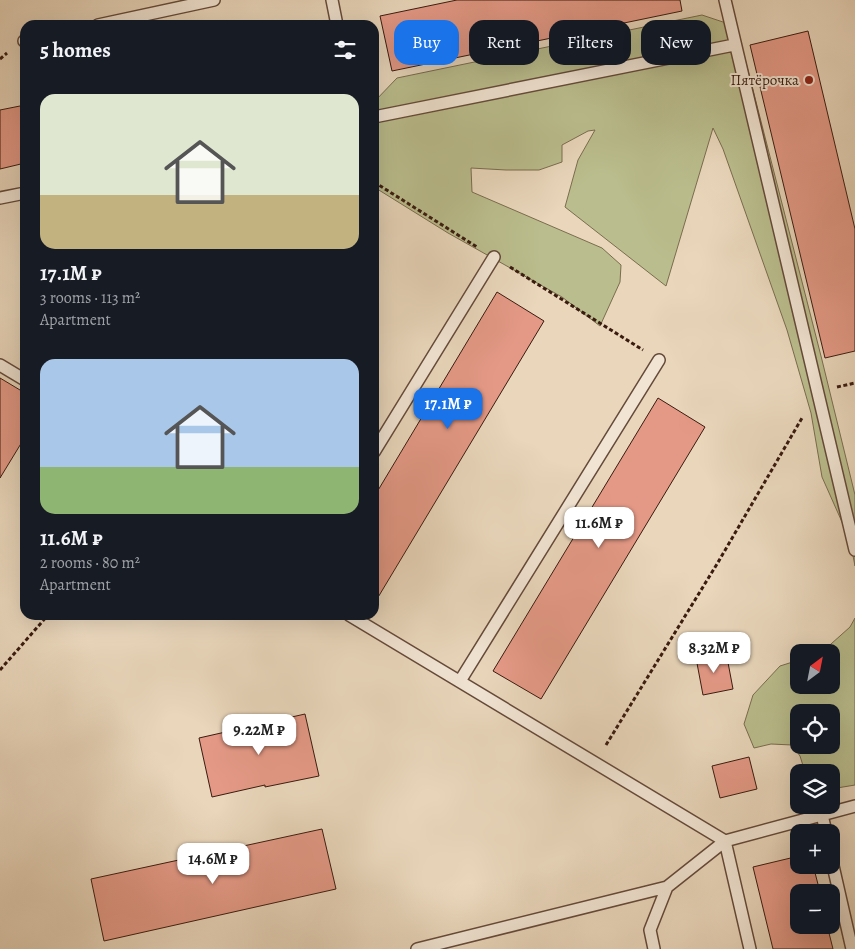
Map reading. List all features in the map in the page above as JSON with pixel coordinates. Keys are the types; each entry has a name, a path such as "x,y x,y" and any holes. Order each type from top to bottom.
{"lane":[{"path":"121,20 214,0"},
{"path":"332,0 336,20"},
{"path":"725,0 734,45 855,550"},
{"path":"379,116 734,45"},
{"path":"0,198 20,194"},
{"path":"379,444 494,256"},
{"path":"460,681 659,360"},
{"path":"0,365 20,377"},
{"path":"357,620 725,841 750,949"},
{"path":"417,949 667,888 725,841 855,806"},
{"path":"822,815 824,824"},
{"path":"835,874 852,949"},
{"path":"654,949 650,930 667,888"}],"path":[{"path":"379,185 659,360"},
{"path":"595,763 717,564 817,392 855,383"},
{"path":"0,670 44,620"}],"green space":[{"path":"702,15 732,25 742,47 855,495 855,566 850,540 822,477 811,413 787,330 723,149 713,128 666,286 565,207 578,160 595,130 588,131 562,145 562,162 539,170 471,168 472,192 602,248 621,265 620,282 600,326 562,297 448,233 379,190 379,97 397,78 469,63 469,65 539,65 539,49 549,47 549,65 631,65 631,30 641,28 641,65 711,65 711,20 678,20"},
{"path":"855,618 855,785 840,788 840,764 802,764 799,754 840,754 840,704 790,704 790,745 771,744 754,748 744,724 753,695 780,666 790,663 790,694 840,694 840,644 831,644 850,627"}],"building":[{"path":"457,0 680,0 682,11 631,22 631,20 549,20 549,39 539,41 539,20 469,20 469,55 459,57 459,20 394,20 394,65 421,65 392,71 380,16"},
{"path":"808,31 855,229 855,351 825,358 750,45"},
{"path":"20,106 20,164 0,169 0,110"},
{"path":"497,292 544,321 379,596 379,489"},
{"path":"0,378 20,390 20,445 0,478"},
{"path":"658,398 705,427 541,699 493,671"},
{"path":"726,652 733,689 703,695 696,658"},
{"path":"305,714 319,776 265,787 265,785 212,797 199,738"},
{"path":"749,757 757,789 720,798 712,766"},
{"path":"322,829 336,889 104,941 91,879"},
{"path":"790,858 790,874 815,874 818,884 790,884 790,934 829,934 833,949 773,949 753,867"}],"place":[{"name":"Пятёрочка","path":"809,80"}]}
